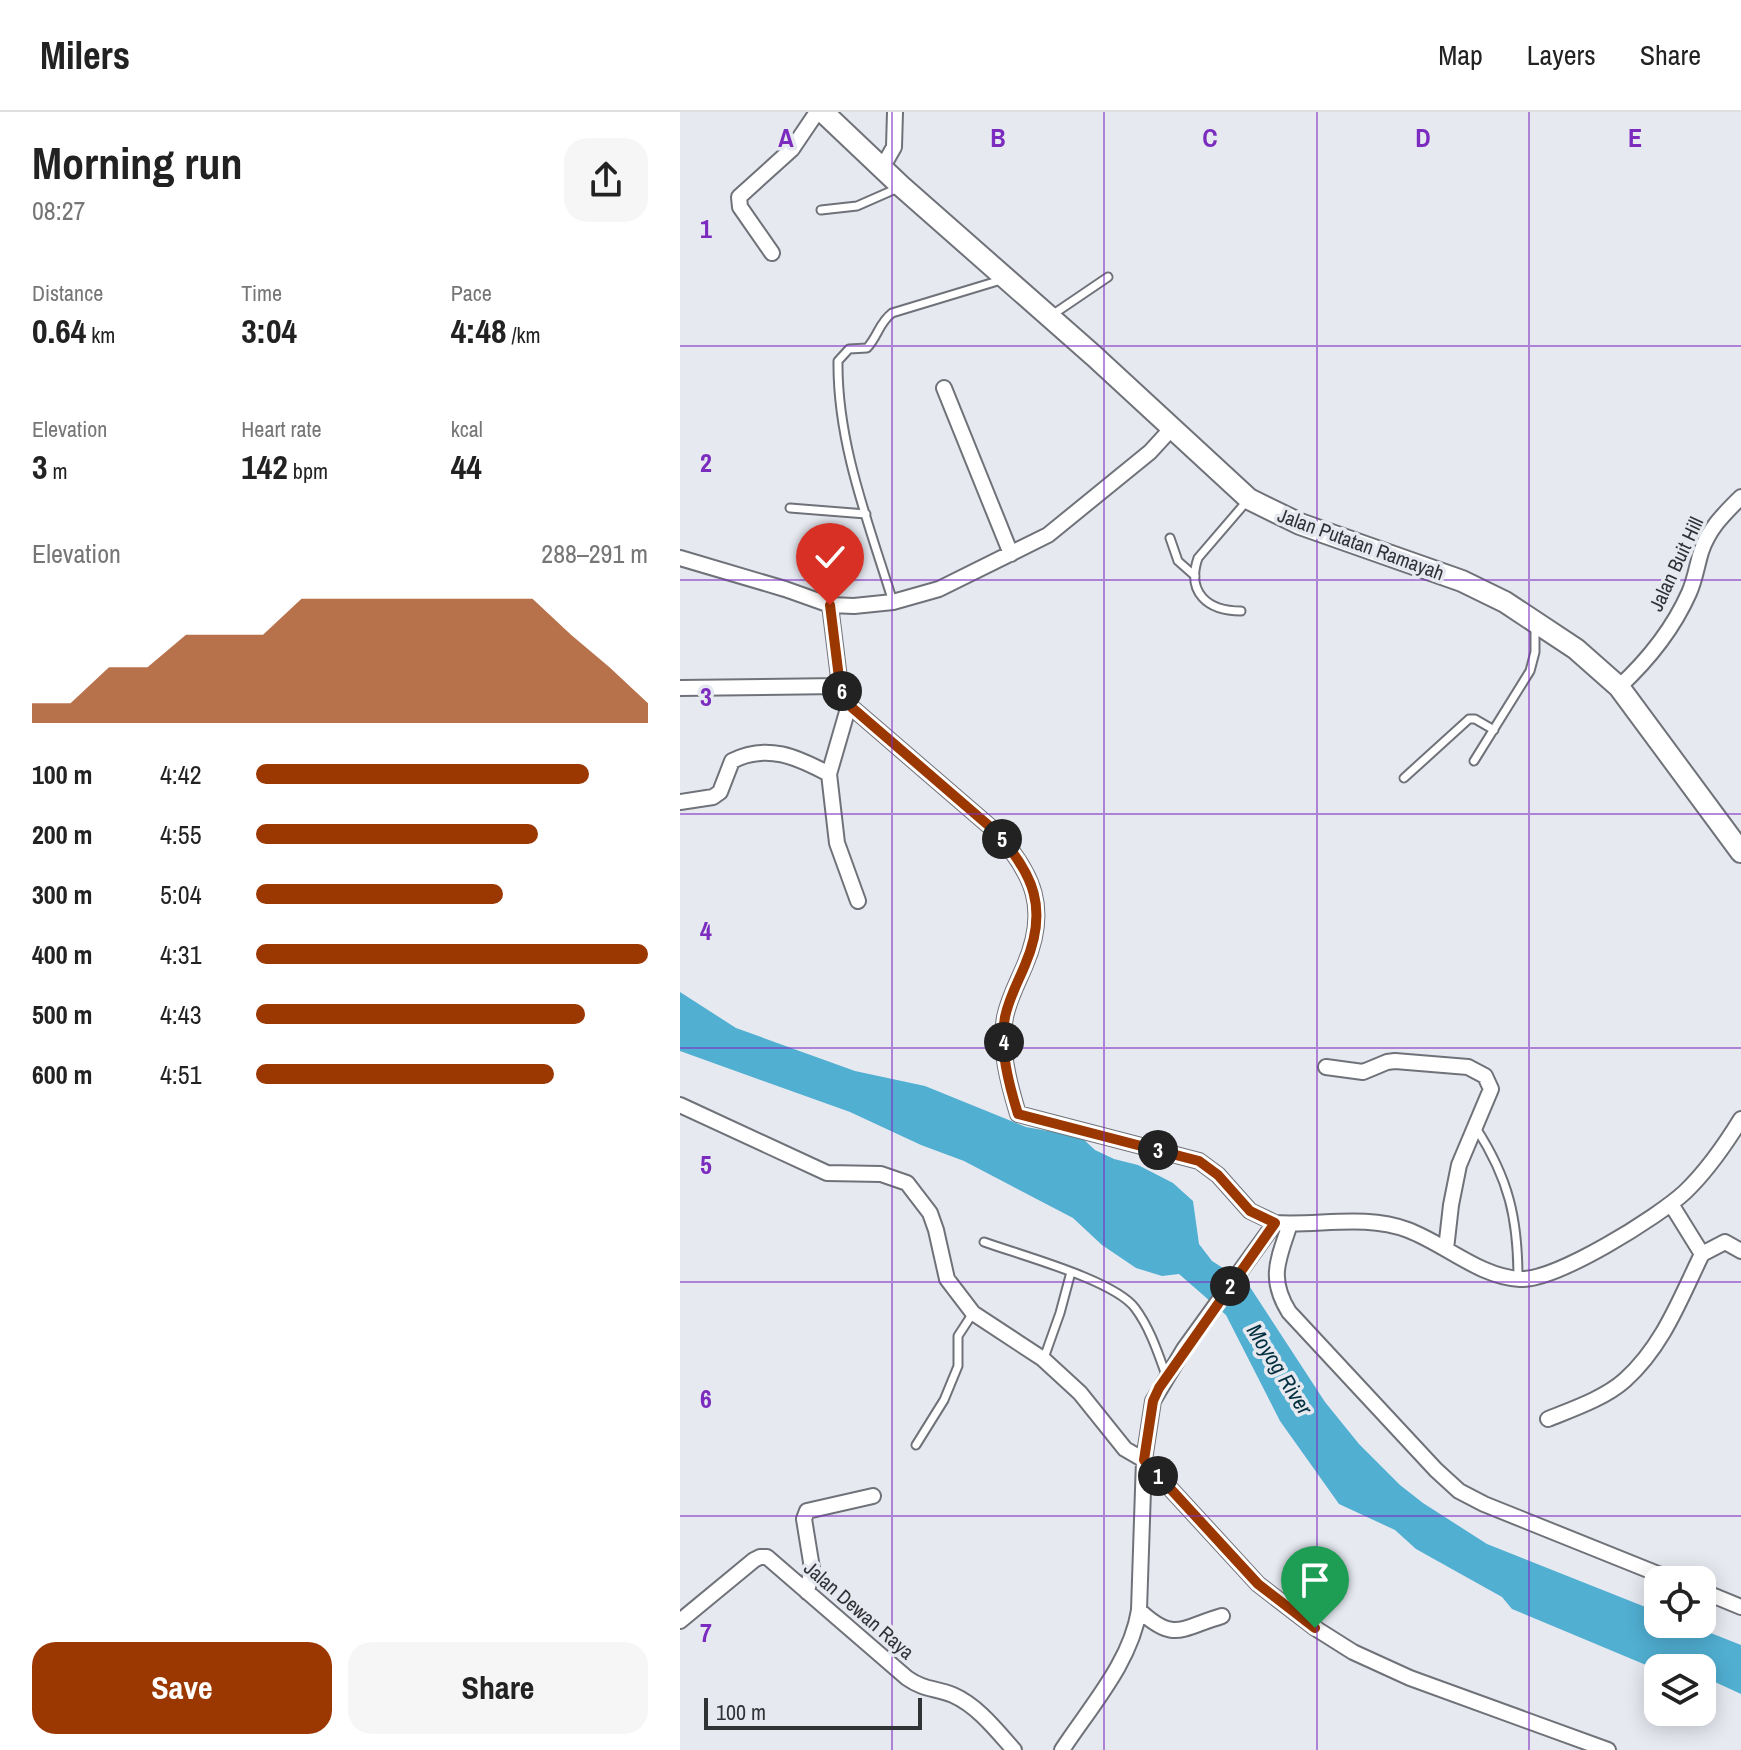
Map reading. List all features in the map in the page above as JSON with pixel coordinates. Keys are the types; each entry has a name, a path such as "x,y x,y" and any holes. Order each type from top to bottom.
{"main road":[{"name":"Jalan Putatan Ramayah","path":"820,112 1050,316 1249,499 1300,524 1462,581 1535,621 1576,649 1619,687 1741,852"}],"street":[{"path":"772,253 740,207 739,197 792,149 820,112"},
{"path":"882,168 894,147 895,112"},
{"path":"944,388 1011,554"},
{"path":"680,558 830,605 893,602 939,589 1048,535 1150,452 1172,428"},
{"name":"Jalan Buit Hill","path":"1619,687 1660,641 1690,592 1702,549 1715,523 1741,497"},
{"path":"830,605 840,686 849,705 995,831 1016,854 1029,876 1037,900 1037,923 1032,947 1004,1020 1007,1070 1018,1114 1199,1161 1218,1175 1250,1211 1282,1224 1366,1222 1407,1230 1498,1275 1518,1279 1547,1274 1591,1253 1671,1204 1722,1150 1741,1119"},
{"path":"680,688 840,686"},
{"path":"849,705 829,774 837,843 858,901"},
{"path":"680,802 713,797 725,784 732,761 753,753 786,755 829,774"},
{"path":"1326,1067 1363,1072 1395,1061 1468,1067 1479,1071 1491,1089 1459,1165 1446,1249"},
{"path":"680,1105 827,1173 881,1174 907,1183 930,1213 947,1279 973,1313 1043,1359 1080,1393 1125,1449 1144,1460 1258,1584 1315,1628 1353,1652 1424,1684 1608,1750"},
{"path":"1671,1204 1702,1254"},
{"path":"1062,1750 1129,1647 1135,1631 1139,1610 1144,1460 1153,1401 1166,1375 1259,1246 1282,1224"},
{"path":"1282,1224 1276,1278 1279,1296 1289,1312 1436,1470 1459,1491 1484,1504 1644,1568"},
{"path":"1548,1419 1575,1409 1623,1382 1655,1348 1702,1254 1725,1242 1741,1251"},
{"path":"807,1592 812,1568 804,1519 807,1511 873,1496"},
{"name":"Jalan Dewan Raya","path":"680,1621 760,1557 767,1557 907,1678 919,1686 955,1696 969,1704 1014,1750"},
{"path":"1716,1597 1741,1607"},
{"path":"1139,1610 1153,1623 1172,1631 1222,1616"}],"lane":[{"path":"821,210 857,206 901,186"},
{"path":"1050,316 1108,277"},
{"path":"893,602 850,458 839,401 838,361 842,353 849,349 867,348 874,340 880,322 892,313 1006,278"},
{"path":"1195,576 1198,558 1249,499"},
{"path":"790,508 866,514"},
{"path":"1170,538 1178,561 1195,576 1203,598 1219,610 1241,611"},
{"path":"1474,761 1530,671 1535,652 1535,621"},
{"path":"1404,778 1469,719 1475,719 1494,730"},
{"path":"1475,1127 1499,1167 1511,1200 1517,1225 1518,1279"},
{"path":"984,1242 1095,1280 1134,1306 1166,1375"},
{"path":"1043,1359 1071,1272"},
{"path":"916,1445 944,1400 958,1366 958,1336 973,1313"}],"water":[{"name":"Moyog River","path":"680,992 736,1028 855,1071 925,1086 1026,1127 1081,1137 1095,1150 1138,1165 1173,1183 1193,1201 1199,1244 1212,1261 1248,1284 1325,1402 1359,1444 1400,1485 1487,1544 1644,1606 1644,1638 1716,1638 1716,1635 1741,1645 1741,1694 1716,1682 1716,1654 1644,1654 1644,1664 1512,1609 1502,1597 1416,1549 1395,1530 1339,1504 1280,1421 1226,1315 1179,1274 1162,1276 1136,1268 1102,1245 1073,1218 964,1161 850,1112 680,1051"}],"route":[{"path":"830,605 840,686 849,705 995,831 1016,854 1029,876 1037,900 1037,923 1032,947 1004,1020 1007,1070 1018,1114 1199,1161 1218,1175 1250,1211 1275,1223 1166,1375 1153,1401 1144,1460 1258,1584 1315,1628"}]}
